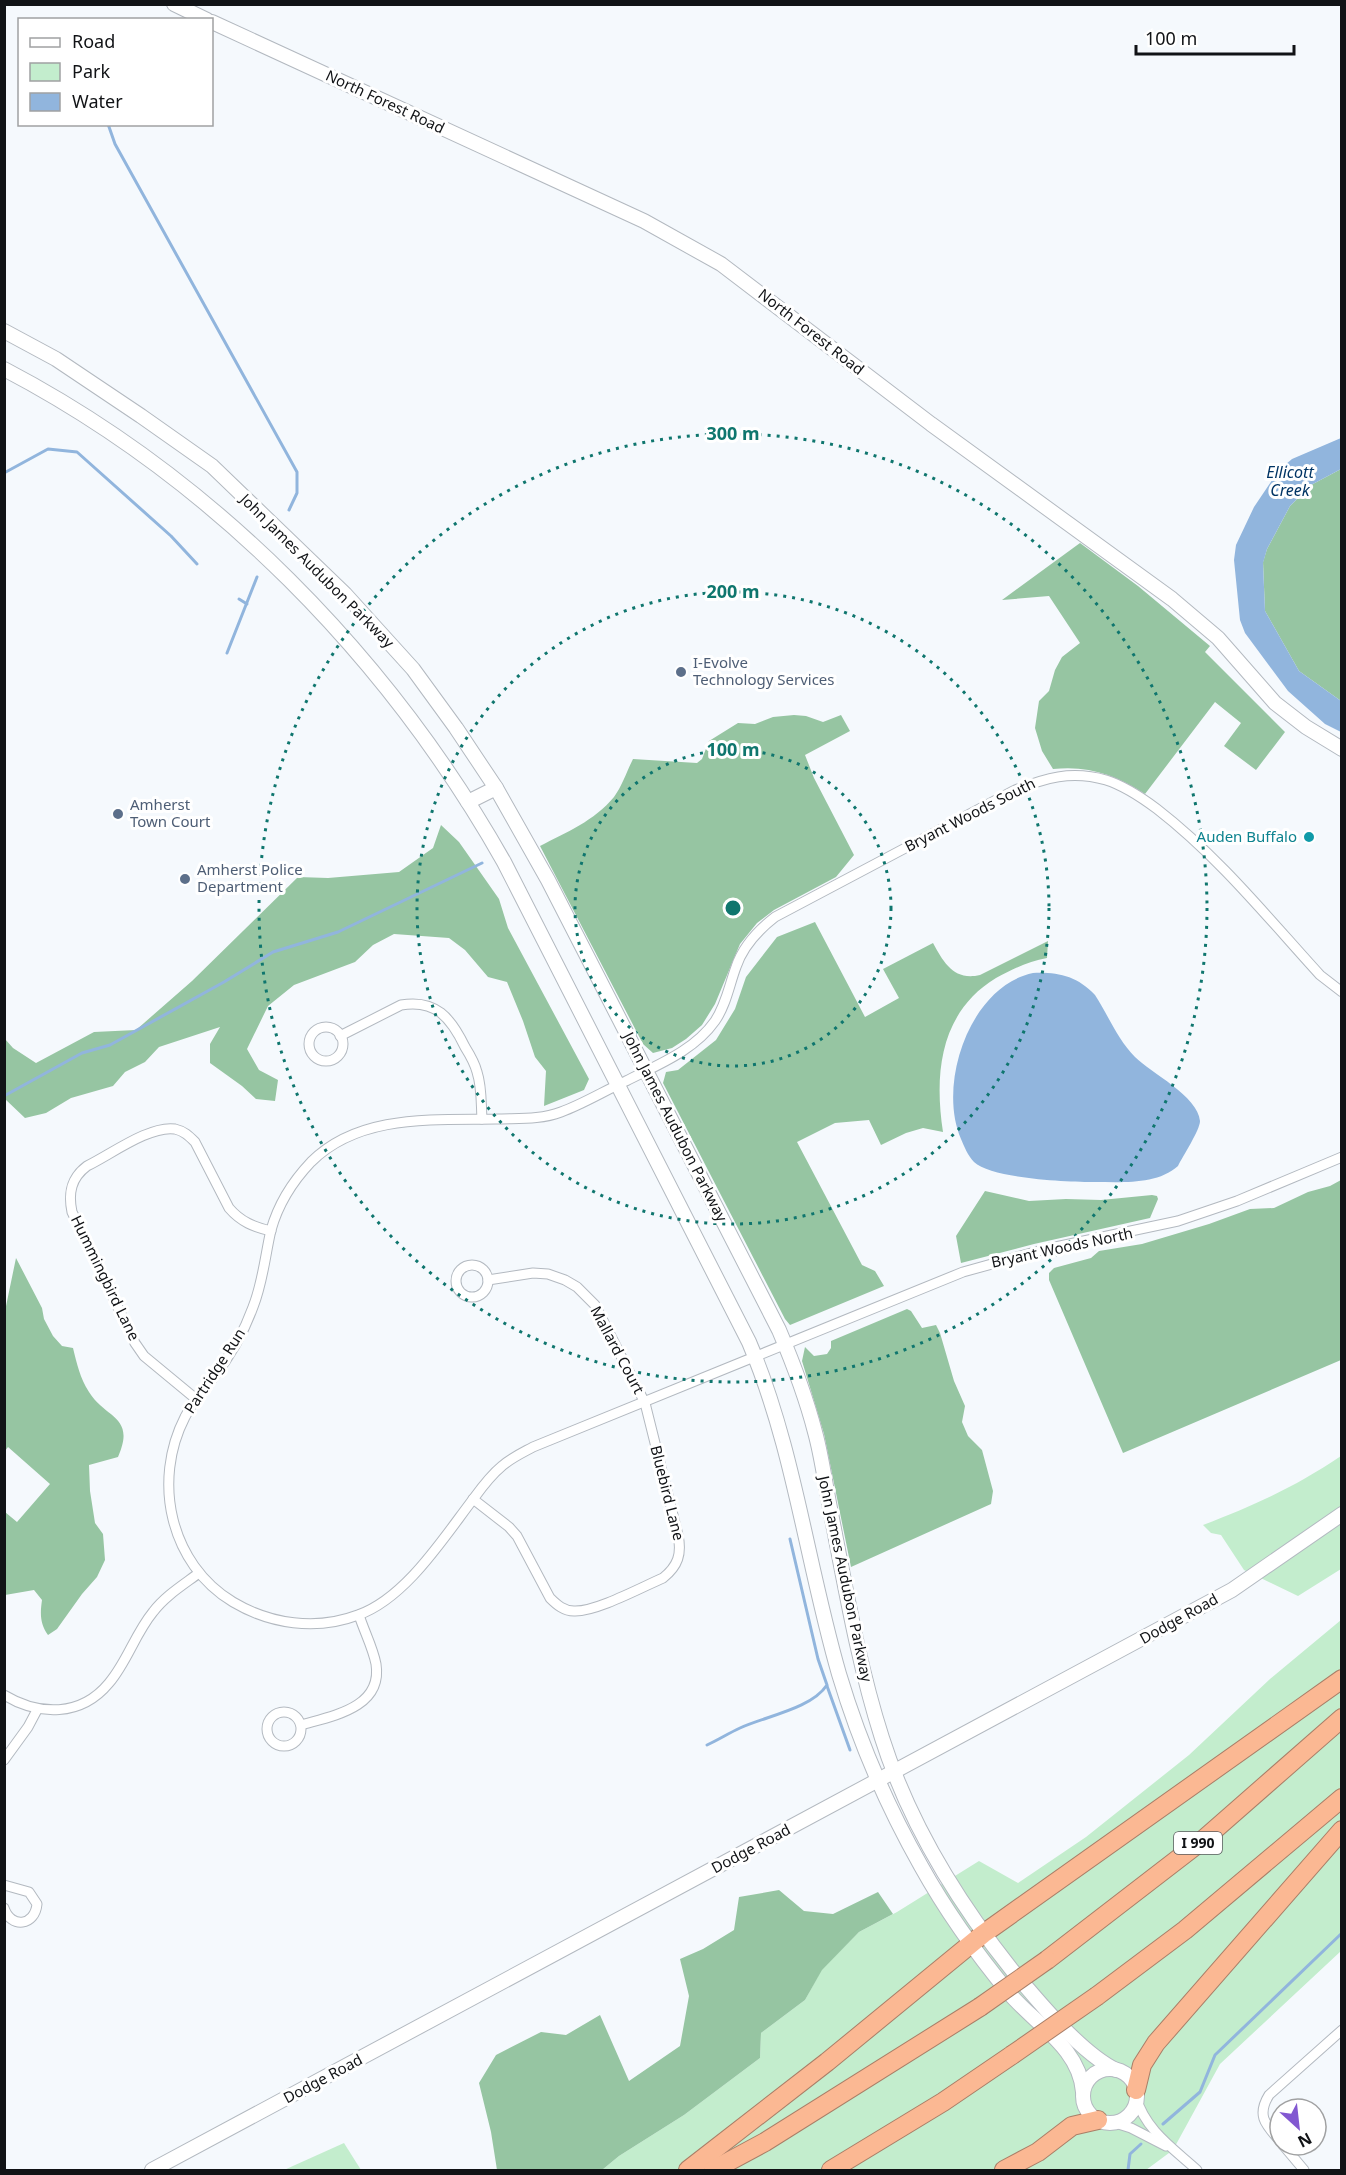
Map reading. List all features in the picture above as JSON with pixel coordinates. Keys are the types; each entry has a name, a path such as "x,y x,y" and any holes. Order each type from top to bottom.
{"highway":[{"path":"688,2170 827,2062 977,1939 1341,1680"},
{"name":"I 990","path":"713,2170 765,2142 980,2007 1047,1960 1204,1839 1341,1718"},
{"path":"831,2170 943,2102 1096,1996 1185,1930 1341,1798"},
{"path":"1136,2093 1142,2065 1156,2043 1341,1830"},
{"path":"1004,2170 1038,2152 1072,2126 1105,2121"}],"main road":[{"path":"174,4 203,18"},
{"name":"North Forest Road","path":"213,22 644,221 721,264 931,424 1172,599 1214,634 1275,703 1306,727 1341,749"},
{"name":"John James Audubon Parkway","path":"4,331 56,359 212,466 338,586 383,635 412,669 456,728 496,788 548,880 785,1345 816,1433 862,1667 894,1773 977,1939 1009,1993 1067,2052 1078,2070 1083,2092"},
{"name":"John James Audubon Parkway","path":"4,369 60,399 110,431 192,493 284,574 377,677 434,751 468,802 504,862 756,1357 786,1446 799,1514 840,1675 878,1781 892,1812 921,1867 956,1924 977,1939 1046,2010 1102,2062 1116,2070"},
{"path":"468,802 496,788"},
{"name":"Dodge Road","path":"152,2170 1232,1590 1341,1514"},
{"path":"1116,2070 1131,2080 1136,2093 1135,2106 1130,2114 1123,2119 1105,2121 1086,2109 1083,2092 1090,2077 1098,2072 1116,2070"}],"street":[{"name":"Bryant Woods South","path":"618,1084 691,1046 706,1032 721,1012 744,949 756,933 775,917 1013,791 1056,776 1085,776 1106,780 1141,797 1207,852 1320,975 1341,992"},
{"path":"340,1035 401,1005 426,1006 441,1012 456,1028 477,1073 482,1119"},
{"name":"Partridge Run","path":"618,1084 558,1113 530,1118 384,1124 342,1139 312,1161 293,1183 276,1217 271,1231 264,1272 248,1320 228,1356 196,1399 177,1434 170,1457 168,1497 179,1540 199,1573 223,1596 256,1614 295,1623 310,1623 358,1615 380,1604 407,1583 494,1473 511,1458 756,1357"},
{"name":"Hummingbird Lane","path":"196,1399 144,1356 135,1343 72,1212 70,1190 74,1181 87,1166 130,1143 154,1131 175,1130 189,1135 195,1142 229,1208 236,1217 247,1224 271,1231"},
{"name":"Bryant Woods North","path":"756,1357 977,1267 1046,1248 1178,1221 1237,1201 1341,1157"},
{"name":"Mallard Court","path":"488,1280 533,1273 548,1274 577,1287 595,1305 645,1403"},
{"name":"Bluebird Lane","path":"473,1499 517,1536 550,1598 566,1610 585,1611 663,1578 676,1564 681,1546 645,1403"},
{"path":"4,1695 37,1710 68,1708 90,1700 101,1692 115,1676 153,1612 199,1573"},
{"path":"301,1725 353,1709 370,1694 376,1678 376,1667 358,1615"},
{"path":"4,1760 28,1727 37,1710"},
{"path":"4,1885 29,1892 37,1904 36,1912 24,1922 13,1921 8,1917 4,1908"},
{"path":"1268,2125 1262,2112 1269,2095 1341,2030"},
{"path":"1136,2093 1147,2122 1173,2150 1197,2170"},
{"path":"1105,2121 1131,2128 1173,2150"},
{"path":"1293,2157 1304,2170"}],"green space":[{"path":"1341,469 1341,701 1299,671 1265,611 1263,562 1267,549 1290,506 1311,485"},
{"path":"1080,543 1138,586 1210,646 1205,652 1285,732 1256,770 1224,746 1241,723 1215,702 1145,794 1112,777 1090,770 1053,769 1042,751 1035,728 1039,701 1049,691 1055,670 1062,657 1080,643 1049,596 1002,600"},
{"path":"841,715 850,731 805,755 814,778 854,855 836,877 774,910 757,923 740,944 715,1004 702,1025 672,1048 653,1053 643,1044 540,846 598,813 617,793 633,759 697,763 702,759 709,741 738,723 755,724 773,717 806,716 823,722"},
{"path":"441,825 459,842 499,899 508,928 589,1079 584,1090 544,1106 546,1071 535,1057 507,982 488,977 465,950 449,938 394,934 373,945 355,962 294,985 268,1006 247,1049 259,1070 278,1080 275,1101 256,1099 210,1063 210,1044 220,1027 159,1047 145,1062 125,1072 113,1086 71,1098 46,1113 25,1118 5,1099 5,1039 13,1048 36,1063 94,1032 136,1030 192,981 298,877 328,878 399,872 433,848"},
{"path":"815,922 865,1017 899,998 883,969 933,943 951,969 963,975 980,975 1048,941 1047,958 1027,963 996,978 977,992 963,1008 952,1026 941,1066 940,1110 943,1132 923,1128 881,1145 869,1120 835,1123 797,1142 862,1265 875,1271 884,1286 790,1325 663,1083 666,1072 678,1070 716,1040 735,1009 746,977 777,937"},
{"path":"1341,1180 1341,1360 1123,1453 1049,1280 1049,1273 1054,1268 1091,1258 1099,1251 1142,1244 1250,1209 1274,1208"},
{"path":"985,1191 1029,1201 1101,1200 1152,1195 1157,1196 1158,1199 1150,1218 961,1263 956,1236"},
{"path":"16,1258 42,1308 44,1319 53,1336 62,1346 73,1348 86,1387 96,1401 117,1419 123,1433 123,1444 118,1457 89,1465 95,1523 103,1534 105,1560 97,1577 57,1629 48,1635 41,1619 42,1600 34,1590 5,1595 5,1512 17,1522 50,1484 8,1447 5,1451 5,1311"},
{"path":"907,1309 911,1311 922,1328 936,1325 940,1333 954,1381 965,1406 962,1422 968,1436 982,1450 993,1491 991,1504 851,1567 824,1434 802,1361 805,1347 814,1356 827,1354 831,1348 831,1341"},
{"path":"1341,1456 1341,1569 1298,1596 1244,1570 1221,1535 1211,1533 1203,1525 1274,1495"},
{"path":"1341,1620 1341,1951 1220,2064 1173,2150 1146,2170 602,2170 619,2156 684,2115 760,2058 761,2033 805,2000 822,1969 859,1932 897,1912 979,1861 1018,1883 1086,1837 1189,1755 1270,1679"},
{"path":"779,1890 804,1911 833,1914 878,1892 893,1914 859,1932 822,1970 805,2000 761,2033 760,2058 684,2115 619,2156 602,2170 497,2170 491,2132 479,2083 496,2055 541,2032 566,2035 600,2015 629,2081 680,2046 689,1996 680,1959 703,1949 734,1930 739,1897"},
{"path":"344,2143 361,2170 284,2170"}],"water":[{"name":"Ellicott Creek","path":"1341,438 1341,469 1311,485 1290,506 1267,549 1263,563 1265,611 1299,671 1341,701 1341,732 1325,724 1288,691 1245,633 1240,620 1234,560 1236,545 1254,507 1279,470 1292,459"},
{"path":"1033,973 1067,976 1081,983 1095,995 1118,1035 1135,1057 1183,1094 1191,1103 1197,1112 1199,1125 1178,1166 1170,1172 1160,1177 1128,1182 1050,1180 1014,1176 983,1168 970,1157 961,1139 955,1117 953,1092 964,1040 976,1017 992,997 1011,982"}],"waterway":[{"path":"109,126 115,144 297,472 297,493 289,510"},
{"path":"4,473 48,449 77,452 171,536 197,564"},
{"path":"227,653 257,577"},
{"path":"239,599 247,604"},
{"path":"4,1096 82,1053 110,1045 273,952 338,932 482,863"},
{"path":"707,1745 740,1728 799,1706 820,1693 827,1685 818,1659 790,1539"},
{"path":"827,1686 850,1750"},
{"path":"1163,2124 1200,2092 1215,2055 1342,1933"},
{"path":"1128,2170 1130,2154 1141,2144"}],"place":[{"name":"I-Evolve Technology Services","path":"681,672"},
{"name":"Amherst Town Court","path":"118,814"},
{"name":"Auden Buffalo","path":"1309,837"},
{"name":"Amherst Police Department","path":"185,879"}]}
